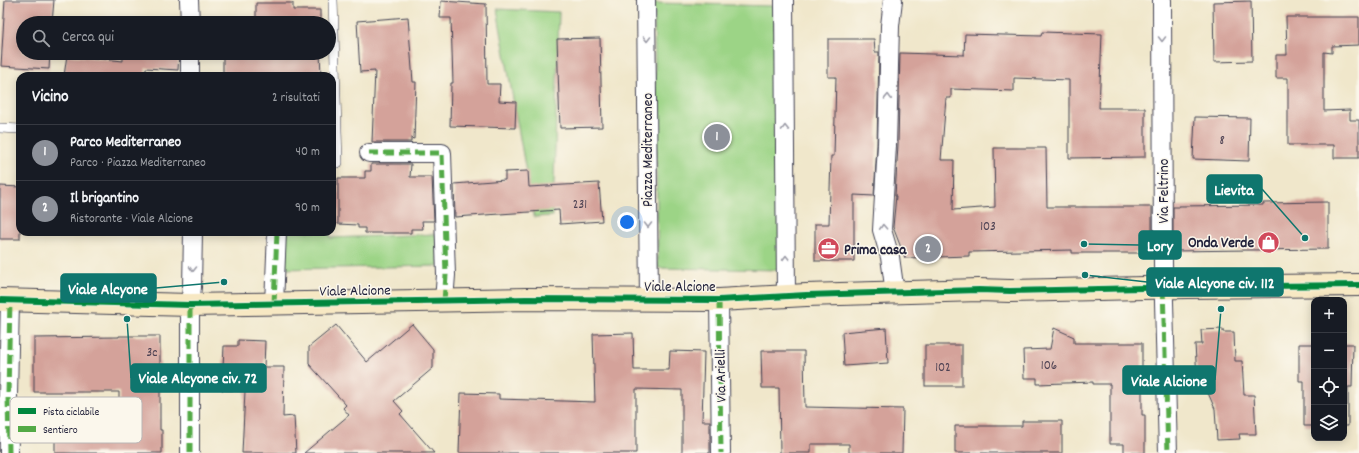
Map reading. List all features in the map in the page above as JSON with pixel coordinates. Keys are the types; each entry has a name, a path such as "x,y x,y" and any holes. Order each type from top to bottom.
{"street":[{"path":"189,0 190,16"},
{"name":"Piazza Mediterraneo","path":"646,0 649,299"},
{"path":"784,0 786,297"},
{"path":"893,0 890,26 887,145 882,230 890,257 895,293"},
{"name":"Via Feltrino","path":"1162,0 1163,288 1168,453"},
{"path":"190,60 190,72"},
{"path":"369,153 442,153 446,275 444,301"},
{"path":"190,453 190,305 193,280 192,236"},
{"path":"274,304 277,236"},
{"name":"Viale Alcione","path":"5,300 190,305 526,299 719,300 895,293 1359,285"},
{"path":"5,300 9,453"},
{"name":"Via Arielli","path":"719,300 721,453"}],"lane":[{"path":"333,0 333,16"},
{"path":"335,60 335,72"},
{"path":"336,98 338,163"},
{"path":"0,128 16,129"}],"green space":[{"path":"654,3 774,6 781,270 658,268"},
{"path":"497,9 559,12 553,216 534,217"},
{"path":"436,234 439,266 279,269 283,236 330,236 330,238"}],"building":[{"path":"5,0 54,0 53,16 16,16 16,60 50,60 49,69 1,66"},
{"path":"441,1 486,4 487,84 500,84 499,101 516,102 515,128 450,126 451,83 453,83 451,18 440,18"},
{"path":"1251,1 1252,61 1214,62 1213,2"},
{"path":"256,3 293,3 293,10 320,10 320,16 256,16"},
{"path":"408,17 413,82 416,82 414,139 411,138 411,142 372,142 375,71 360,72 357,21"},
{"path":"1286,17 1359,17 1359,45 1332,46 1332,53 1324,52 1324,111 1350,110 1350,120 1359,120 1359,158 1334,158 1334,145 1288,145 1288,78 1276,78 1276,55 1287,55"},
{"path":"1042,32 1102,34 1099,108 1145,108 1145,157 1069,158 1069,80 1014,78 1014,91 951,89 951,98 946,98 941,160 954,160 953,210 995,207 994,148 1046,148 1047,207 1152,207 1152,251 1149,253 1072,253 1072,250 969,252 969,256 905,258 893,227 896,196 900,53 964,55 965,34 1041,36"},
{"path":"600,38 602,127 560,128 557,39"},
{"path":"828,39 874,39 875,52 879,52 877,145 874,196 854,195 854,261 815,261 815,224 829,224 831,156 834,156 836,77 828,77"},
{"path":"66,60 179,60 178,70 146,68 146,72 65,72"},
{"path":"223,60 320,60 321,72 223,72"},
{"path":"1195,117 1250,118 1249,161 1193,159"},
{"path":"371,164 411,164 410,177 432,177 434,221 422,221 423,229 411,229 411,233 365,233 365,228 358,228 358,225 338,224 338,178 365,178 365,171 371,171"},
{"path":"528,171 529,187 599,183 602,221 560,224 559,210 455,217 454,184 505,180 505,172"},
{"path":"0,186 16,187 16,236 20,236 20,239 0,239"},
{"path":"1328,202 1328,249 1173,251 1173,207"},
{"path":"412,324 433,349 433,368 394,401 403,411 400,414 434,453 304,453 349,415 343,408 346,405 309,364 309,347 336,325 367,362"},
{"path":"886,328 888,363 844,366 842,332"},
{"path":"1054,328 1074,337 1074,343 1142,343 1142,415 1145,415 1145,453 1124,453 1124,444 1110,444 1110,384 1093,384 1093,382 1037,384 1037,378 1024,378 1023,350 1050,349"},
{"path":"1223,329 1223,332 1234,332 1235,361 1242,361 1244,395 1254,395 1256,434 1239,434 1240,439 1217,440 1215,409 1202,379 1197,378 1195,344 1202,344 1201,330"},
{"path":"633,333 634,370 669,370 670,351 704,352 702,421 710,421 710,453 682,453 682,390 636,389 636,453 459,453 461,393 499,394 499,399 595,402 593,334"},
{"path":"160,336 160,430 162,430 162,453 55,453 55,443 142,443 142,397 119,397 119,392 34,392 34,338"},
{"path":"238,340 265,341 264,367 284,367 283,417 294,416 296,453 242,453 245,391 222,390 224,346 238,346"},
{"path":"1299,344 1311,344 1311,426 1304,426 1304,381 1299,381"},
{"path":"1347,344 1353,344 1352,387 1348,387 1348,426"},
{"path":"925,345 962,345 962,386 925,386"},
{"path":"761,351 804,351 805,407 903,409 902,453 849,453 849,444 811,444 811,453 780,453 779,388 762,388"},
{"path":"1022,421 1062,421 1062,453 955,453 955,426 1022,426"}],"marked path":[{"path":"369,153 442,153 446,275 444,301"},
{"path":"274,304 277,236"},
{"path":"1163,288 1168,453"},
{"path":"9,453 8,395 10,300"},
{"path":"719,300 721,453"},
{"path":"190,305 190,453"}],"cycle path":[{"path":"0,300 190,305 526,299 719,300 806,295 979,290 1010,291 1359,285"}],"place":[{"name":"Parco Mediterraneo","path":"717,137"},
{"name":"Lievita","path":"1305,238"},
{"name":"Onda Verde","path":"1269,242"},
{"name":"Lory","path":"1084,244"},
{"name":"Prima casa","path":"828,249"},
{"name":"Il brigantino","path":"928,249"},
{"name":"Viale Alcyone civ. 112","path":"1085,275"},
{"name":"Viale Alcyone","path":"224,282"},
{"name":"Viale Alcione","path":"1221,309"},
{"name":"Viale Alcyone civ. 72","path":"127,319"}]}
